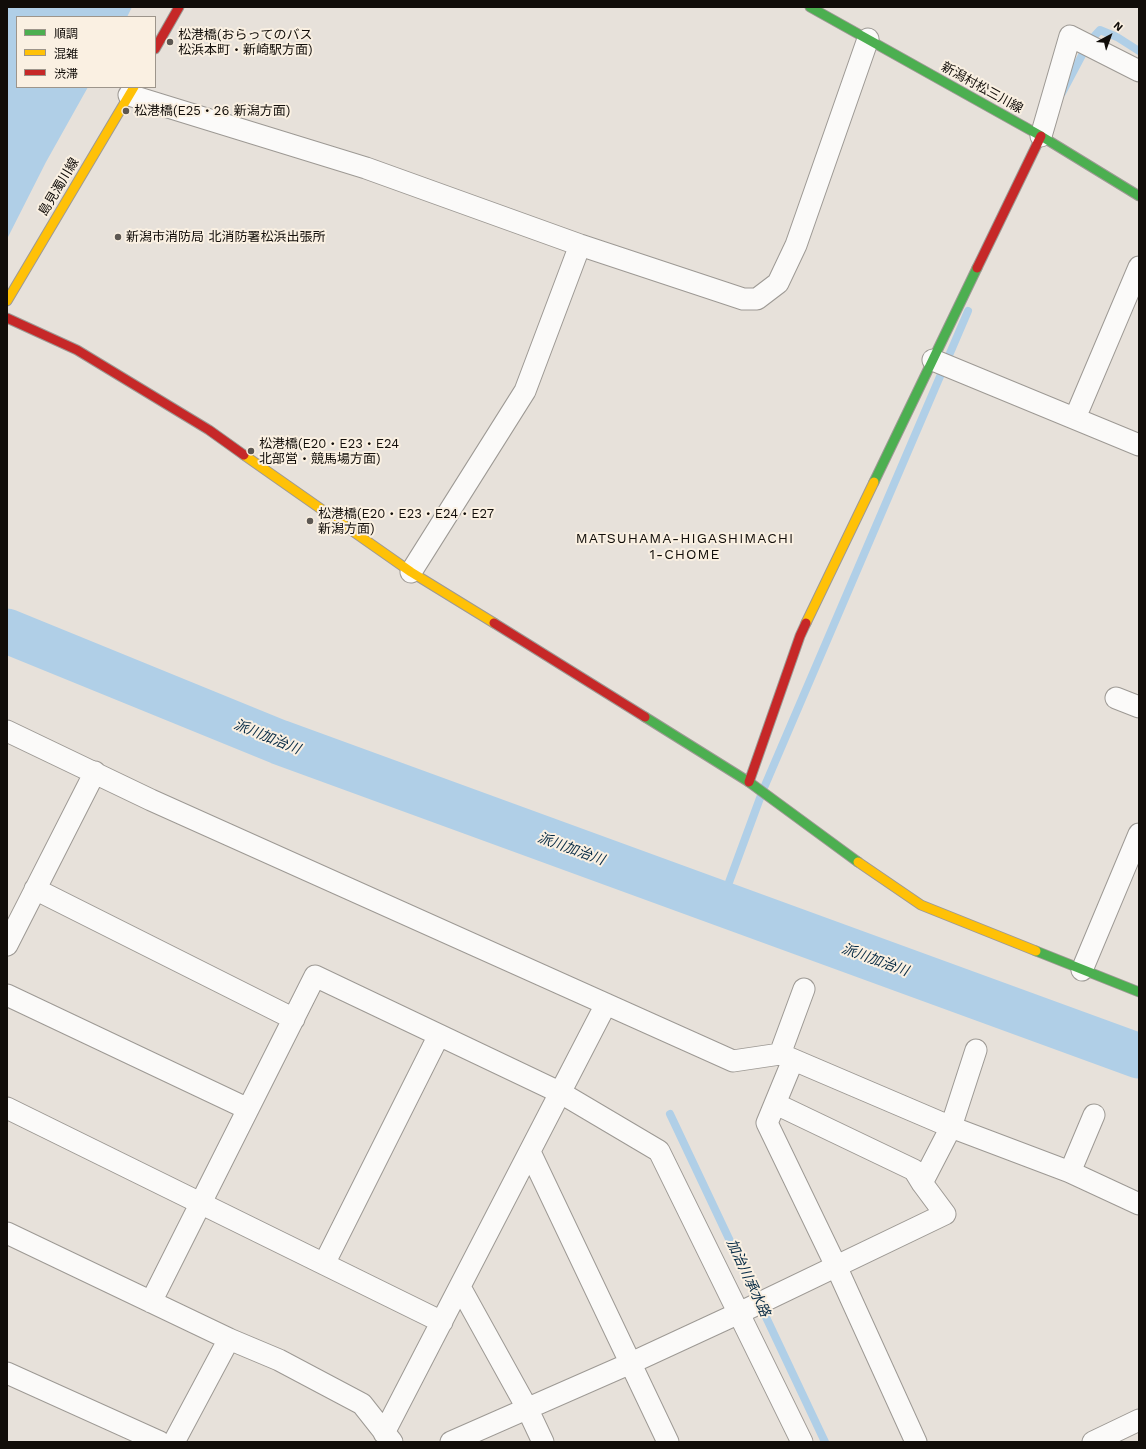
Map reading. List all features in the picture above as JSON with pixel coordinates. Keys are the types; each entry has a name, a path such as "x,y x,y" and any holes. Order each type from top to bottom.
{"street":[{"path":"156,47 179,7"},
{"name":"新潟村松三川線","path":"810,7 1040,136 1139,196"},
{"path":"749,782 800,636 1040,136 1070,36 1139,71"},
{"path":"131,91 366,168 580,245 743,299 757,299 778,283 796,245 868,39"},
{"name":"島見濁川線","path":"7,301 131,91"},
{"path":"411,572 525,390 580,245"},
{"path":"1075,418 1139,266"},
{"path":"7,318 77,350 209,430 411,572 749,782 854,859 921,905 1139,992"},
{"path":"933,360 1139,445"},
{"path":"1116,698 1139,706"},
{"path":"7,731 151,800 733,1061 786,1057 951,1127 1070,1172 1139,1204"},
{"path":"7,945 95,772"},
{"path":"1082,970 1139,834"},
{"path":"36,889 294,1019"},
{"path":"151,1302 316,976 560,1093 658,1151 802,1442"},
{"path":"804,989 786,1057 776,1104 767,1123 836,1266 916,1442"},
{"path":"7,995 248,1109"},
{"path":"7,1233 229,1339 279,1360 362,1404 388,1438 442,1322 606,1004"},
{"path":"324,1264 439,1035"},
{"path":"922,1183 951,1127 976,1050"},
{"path":"451,1442 739,1313 945,1214 914,1170 776,1104"},
{"path":"7,1108 442,1322"},
{"path":"1070,1172 1094,1115"},
{"path":"530,1152 668,1442"},
{"path":"460,1287 527,1408 543,1442"},
{"path":"174,1442 229,1339"},
{"path":"7,1372 160,1442"},
{"path":"1094,1442 1139,1420"}],"water":[{"path":"7,7 132,7 128,16 16,16 16,88 87,88 46,162 7,239"}],"waterway":[{"path":"1062,93 1089,42 1100,30 1117,37 1139,51"},
{"path":"721,904 763,790 968,311"},
{"name":"派川加治川","path":"7,631 279,742 1139,1056"},
{"name":"加治川承水路","path":"670,1114 825,1442"}],"traffic: fast":[{"path":"810,7 1041,136 1139,196"},
{"path":"874,482 977,268"},
{"path":"645,717 749,782 858,862"},
{"path":"1036,951 1139,992"}],"traffic: slow":[{"path":"7,301 133,88"},
{"path":"244,455 411,572 494,623"},
{"path":"806,623 874,482"},
{"path":"858,862 921,905 1036,951"}],"traffic: jam":[{"path":"156,47 179,7"},
{"path":"977,268 1041,136"},
{"path":"7,318 77,350 209,430 244,455"},
{"path":"494,623 645,717"},
{"path":"749,782 800,636 806,623"}],"place":[{"name":"松港橋(おらってのバス 松浜本町・新崎駅方面)","path":"170,42"},
{"name":"松港橋(E25・26 新潟方面)","path":"126,111"},
{"name":"新潟市消防局 北消防署松浜出張所","path":"118,237"},
{"name":"松港橋(E20・E23・E24 北部営・競馬場方面)","path":"251,451"},
{"name":"松港橋(E20・E23・E24・E27 新潟方面)","path":"310,521"}],"district":[{"name":"MATSUHAMA-HIGASHIMACHI 1-CHOME","path":"685,548"}]}
